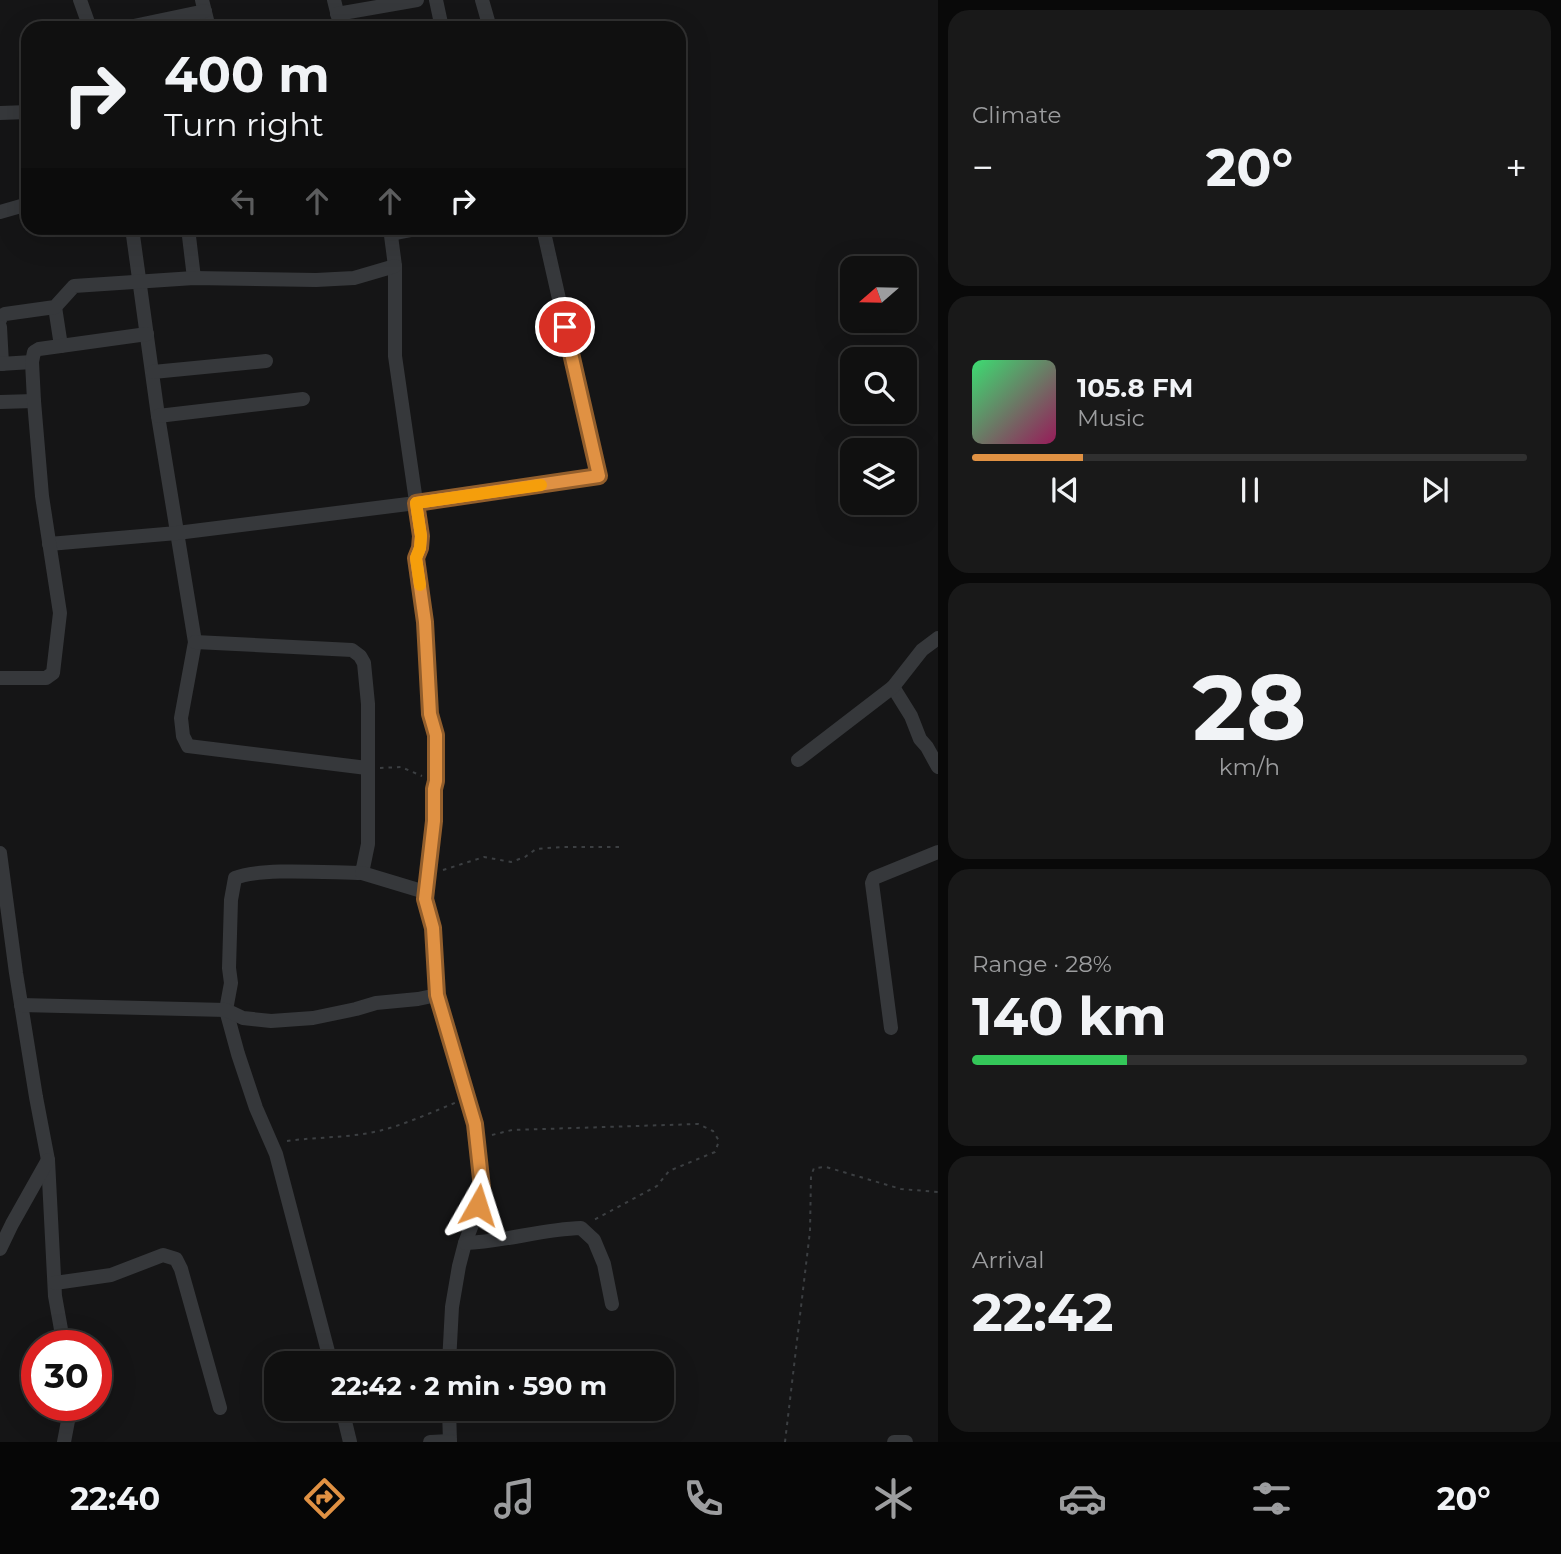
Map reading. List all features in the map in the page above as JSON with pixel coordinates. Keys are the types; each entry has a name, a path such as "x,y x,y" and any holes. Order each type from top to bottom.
{"street":[{"path":"80,0 88,21"},
{"path":"338,14 417,0"},
{"path":"436,0 440,21"},
{"path":"482,0 488,21"},
{"path":"149,21 204,6"},
{"path":"0,113 21,112"},
{"path":"0,212 21,206"},
{"path":"133,235 158,416 195,642 181,718 183,736 188,746 367,768"},
{"path":"189,235 194,278"},
{"path":"392,235 396,266 395,356 421,536 416,558 425,622 430,714 436,735 436,781 425,899 433,928 437,995 475,1124 482,1188 458,1266 452,1307 450,1351"},
{"path":"49,544 177,533 416,503 599,476 545,235"},
{"path":"0,320 5,314 55,306 74,286 194,278 354,278 396,266"},
{"path":"55,306 61,346"},
{"path":"0,327 1,364 32,362"},
{"path":"0,678 46,678 53,673 60,613 42,496 34,401 34,352 39,349 147,334"},
{"path":"153,372 266,361"},
{"path":"158,416 303,398"},
{"path":"0,402 34,401"},
{"path":"798,760 893,687 922,650 938,638"},
{"path":"195,642 352,650 360,656 364,663 368,704 368,844 362,873"},
{"path":"893,687 911,716 919,739 927,747 938,767"},
{"path":"891,1028 872,883 874,878 938,852"},
{"path":"0,853 21,1005 48,1160 55,1283 62,1330"},
{"path":"328,1351 279,1167 256,1108 226,1010 231,983 231,900 236,878 278,872 362,873 425,892"},
{"path":"21,1005 226,1010 243,1018 271,1021 313,1018 376,1003 437,995"},
{"path":"0,1249 48,1160"},
{"path":"465,1243 581,1228 594,1240 604,1264 612,1304"},
{"path":"55,1283 111,1275 163,1255 176,1259 220,1408"},
{"path":"64,1442 68,1421"},
{"path":"345,1421 349,1442"},
{"path":"430,1442 450,1441 449,1421"},
{"path":"894,1442 906,1442"}],"path":[{"path":"367,768 401,767 436,781"},
{"path":"427,875 484,857 511,862 536,849 621,847"},
{"path":"271,1144 377,1132 468,1098"},
{"path":"477,1139 512,1130 666,1124 698,1124 713,1131 719,1141 715,1152 669,1171 657,1186 581,1228"},
{"path":"785,1442 809,1244 811,1176 814,1168 826,1167 901,1189 938,1192"}],"slow traffic":[{"path":"420,585 416,558 421,536 416,503 541,485"}],"route":[{"path":"478,1205 482,1188 475,1124 437,995 433,928 425,899 434,821 436,735 430,714 425,622 416,558 421,536 416,503 599,476 565,327"}]}
